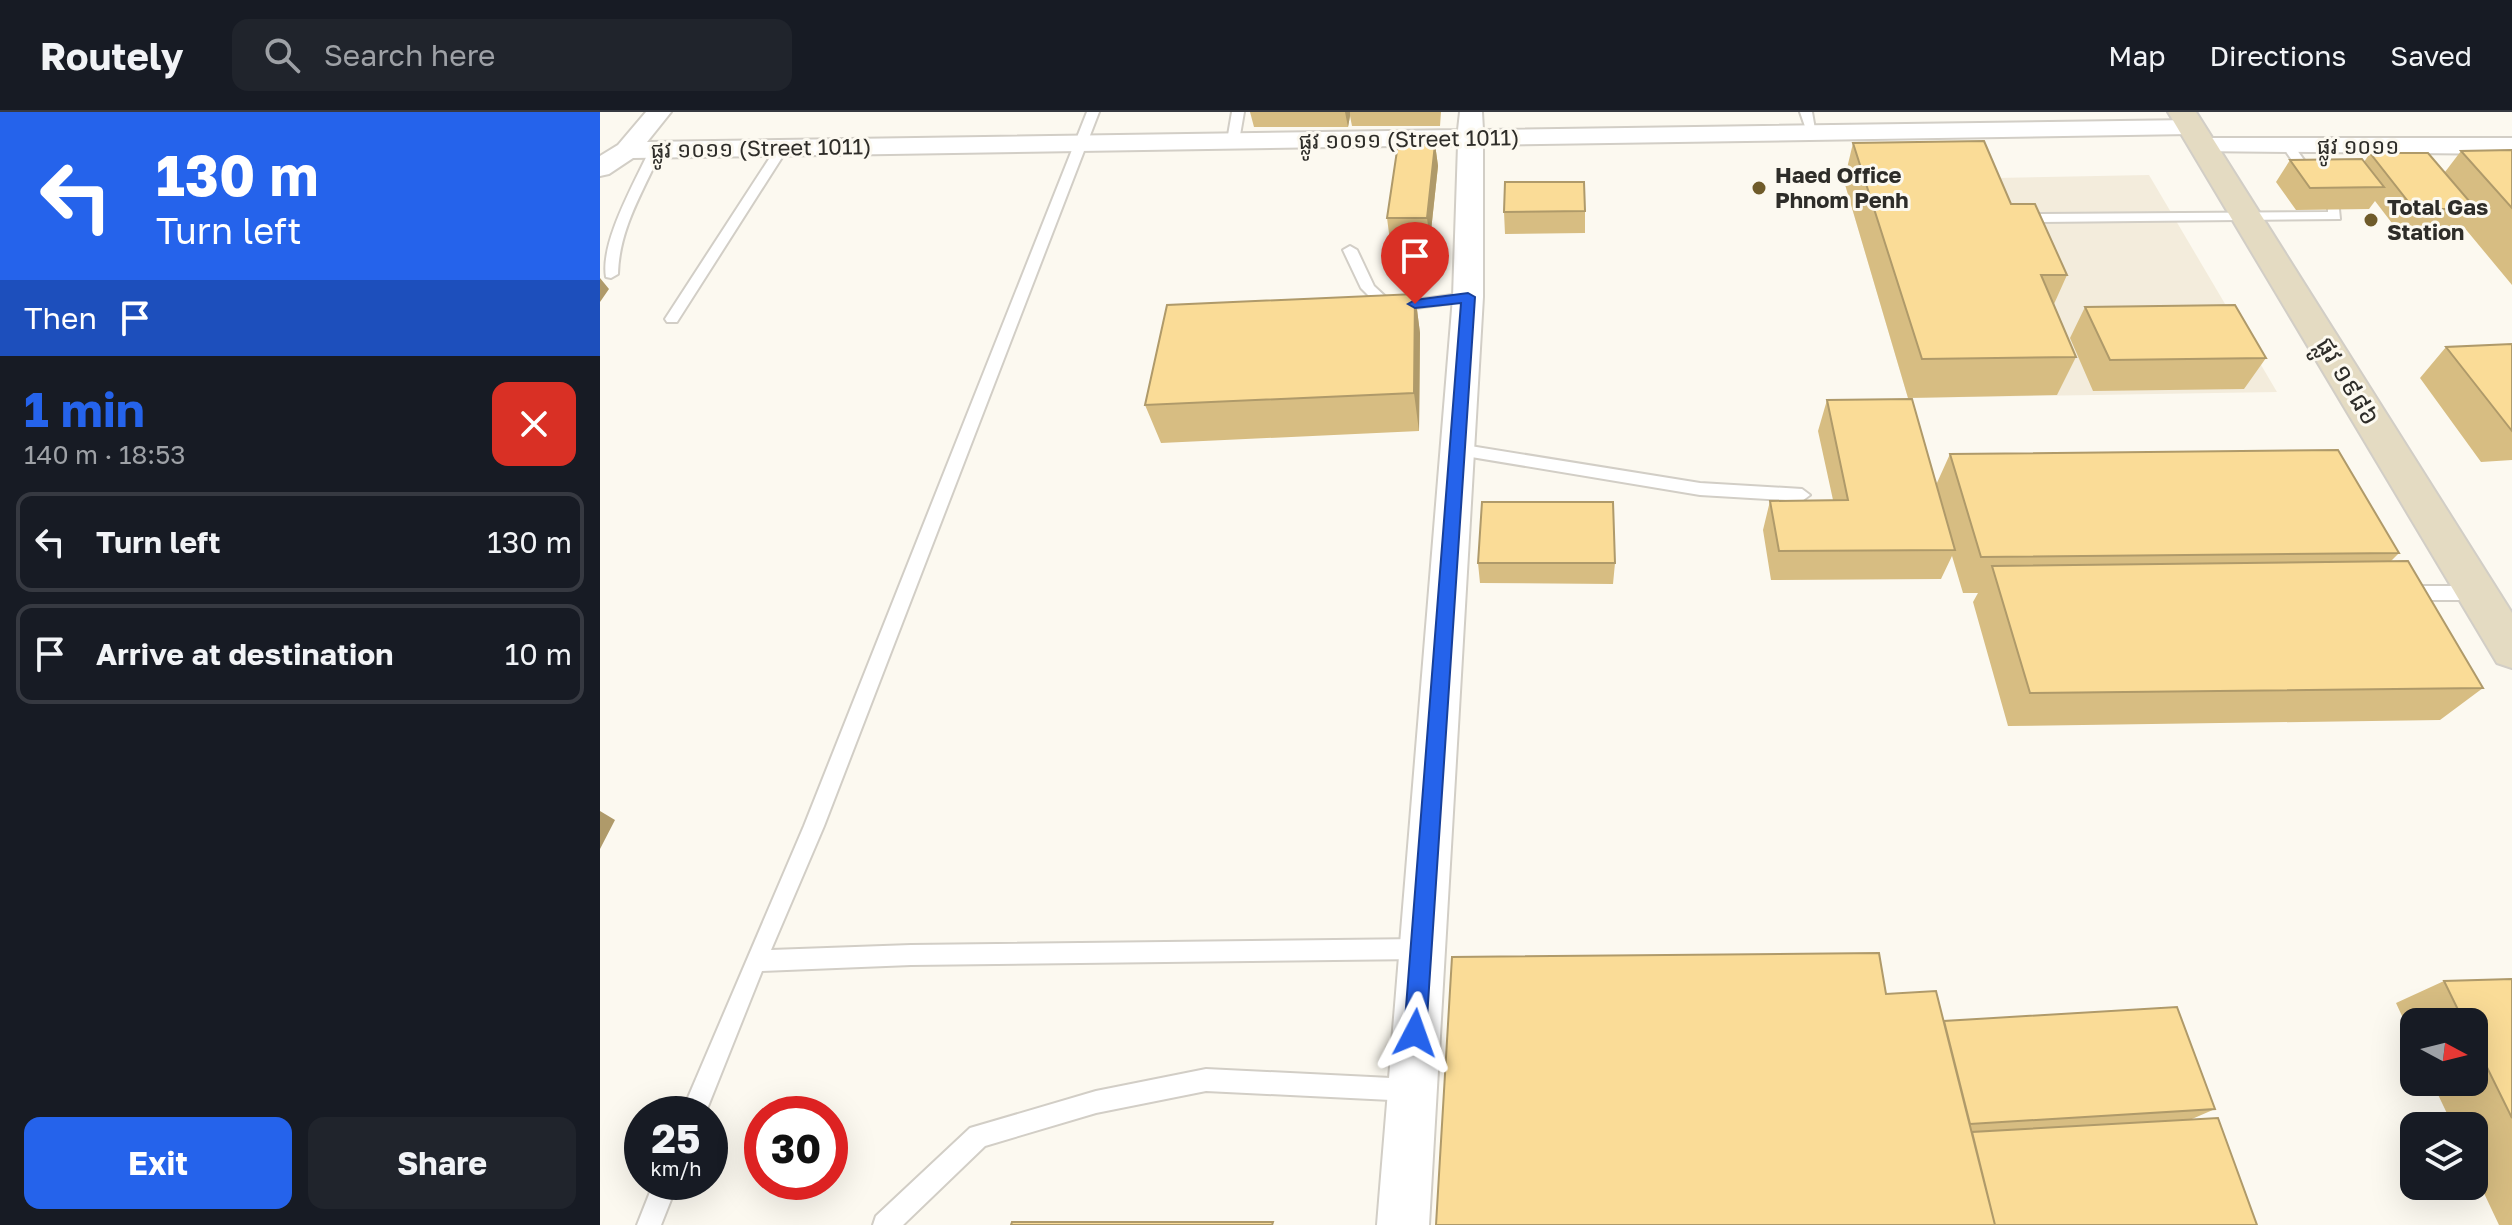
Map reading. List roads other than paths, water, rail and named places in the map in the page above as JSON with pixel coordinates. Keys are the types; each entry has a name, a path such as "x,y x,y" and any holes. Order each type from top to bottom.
{"main road":[{"name":"ផ្លូវ ១៩៨៦","path":"2192,128 2512,650"}],"street":[{"path":"600,168 627,150 659,112"},
{"name":"ផ្លូវ ១០១១ (Street 1011)","path":"627,150 782,148 920,134 1082,143 1233,141 1471,125 1809,122 2192,128"},
{"path":"1403,1225 1468,297 1471,125"},
{"name":"ផ្លូវ ១០១១","path":"2192,128 2288,146 2512,146"}],"lane":[{"path":"700,1096 814,826 1093,112"},
{"path":"1233,141 1238,112"},
{"path":"2288,146 2313,182"},
{"path":"672,319 782,148"},
{"path":"611,274 610,255 614,237 656,149"},
{"path":"2041,218 2335,216 2333,209"},
{"path":"1350,250 1368,288 1384,303 1415,304 1468,297"},
{"path":"1458,450 1700,489 1802,495"},
{"path":"2381,593 2476,593"},
{"path":"755,961 911,955 1421,949"},
{"path":"885,1225 978,1136 1096,1102 1206,1080 1411,1090"},
{"path":"649,1225 659,1200"}],"place":[{"name":"Haed Office Phnom Penh","path":"1759,188"},
{"name":"Total Gas Station","path":"2371,220"}]}
